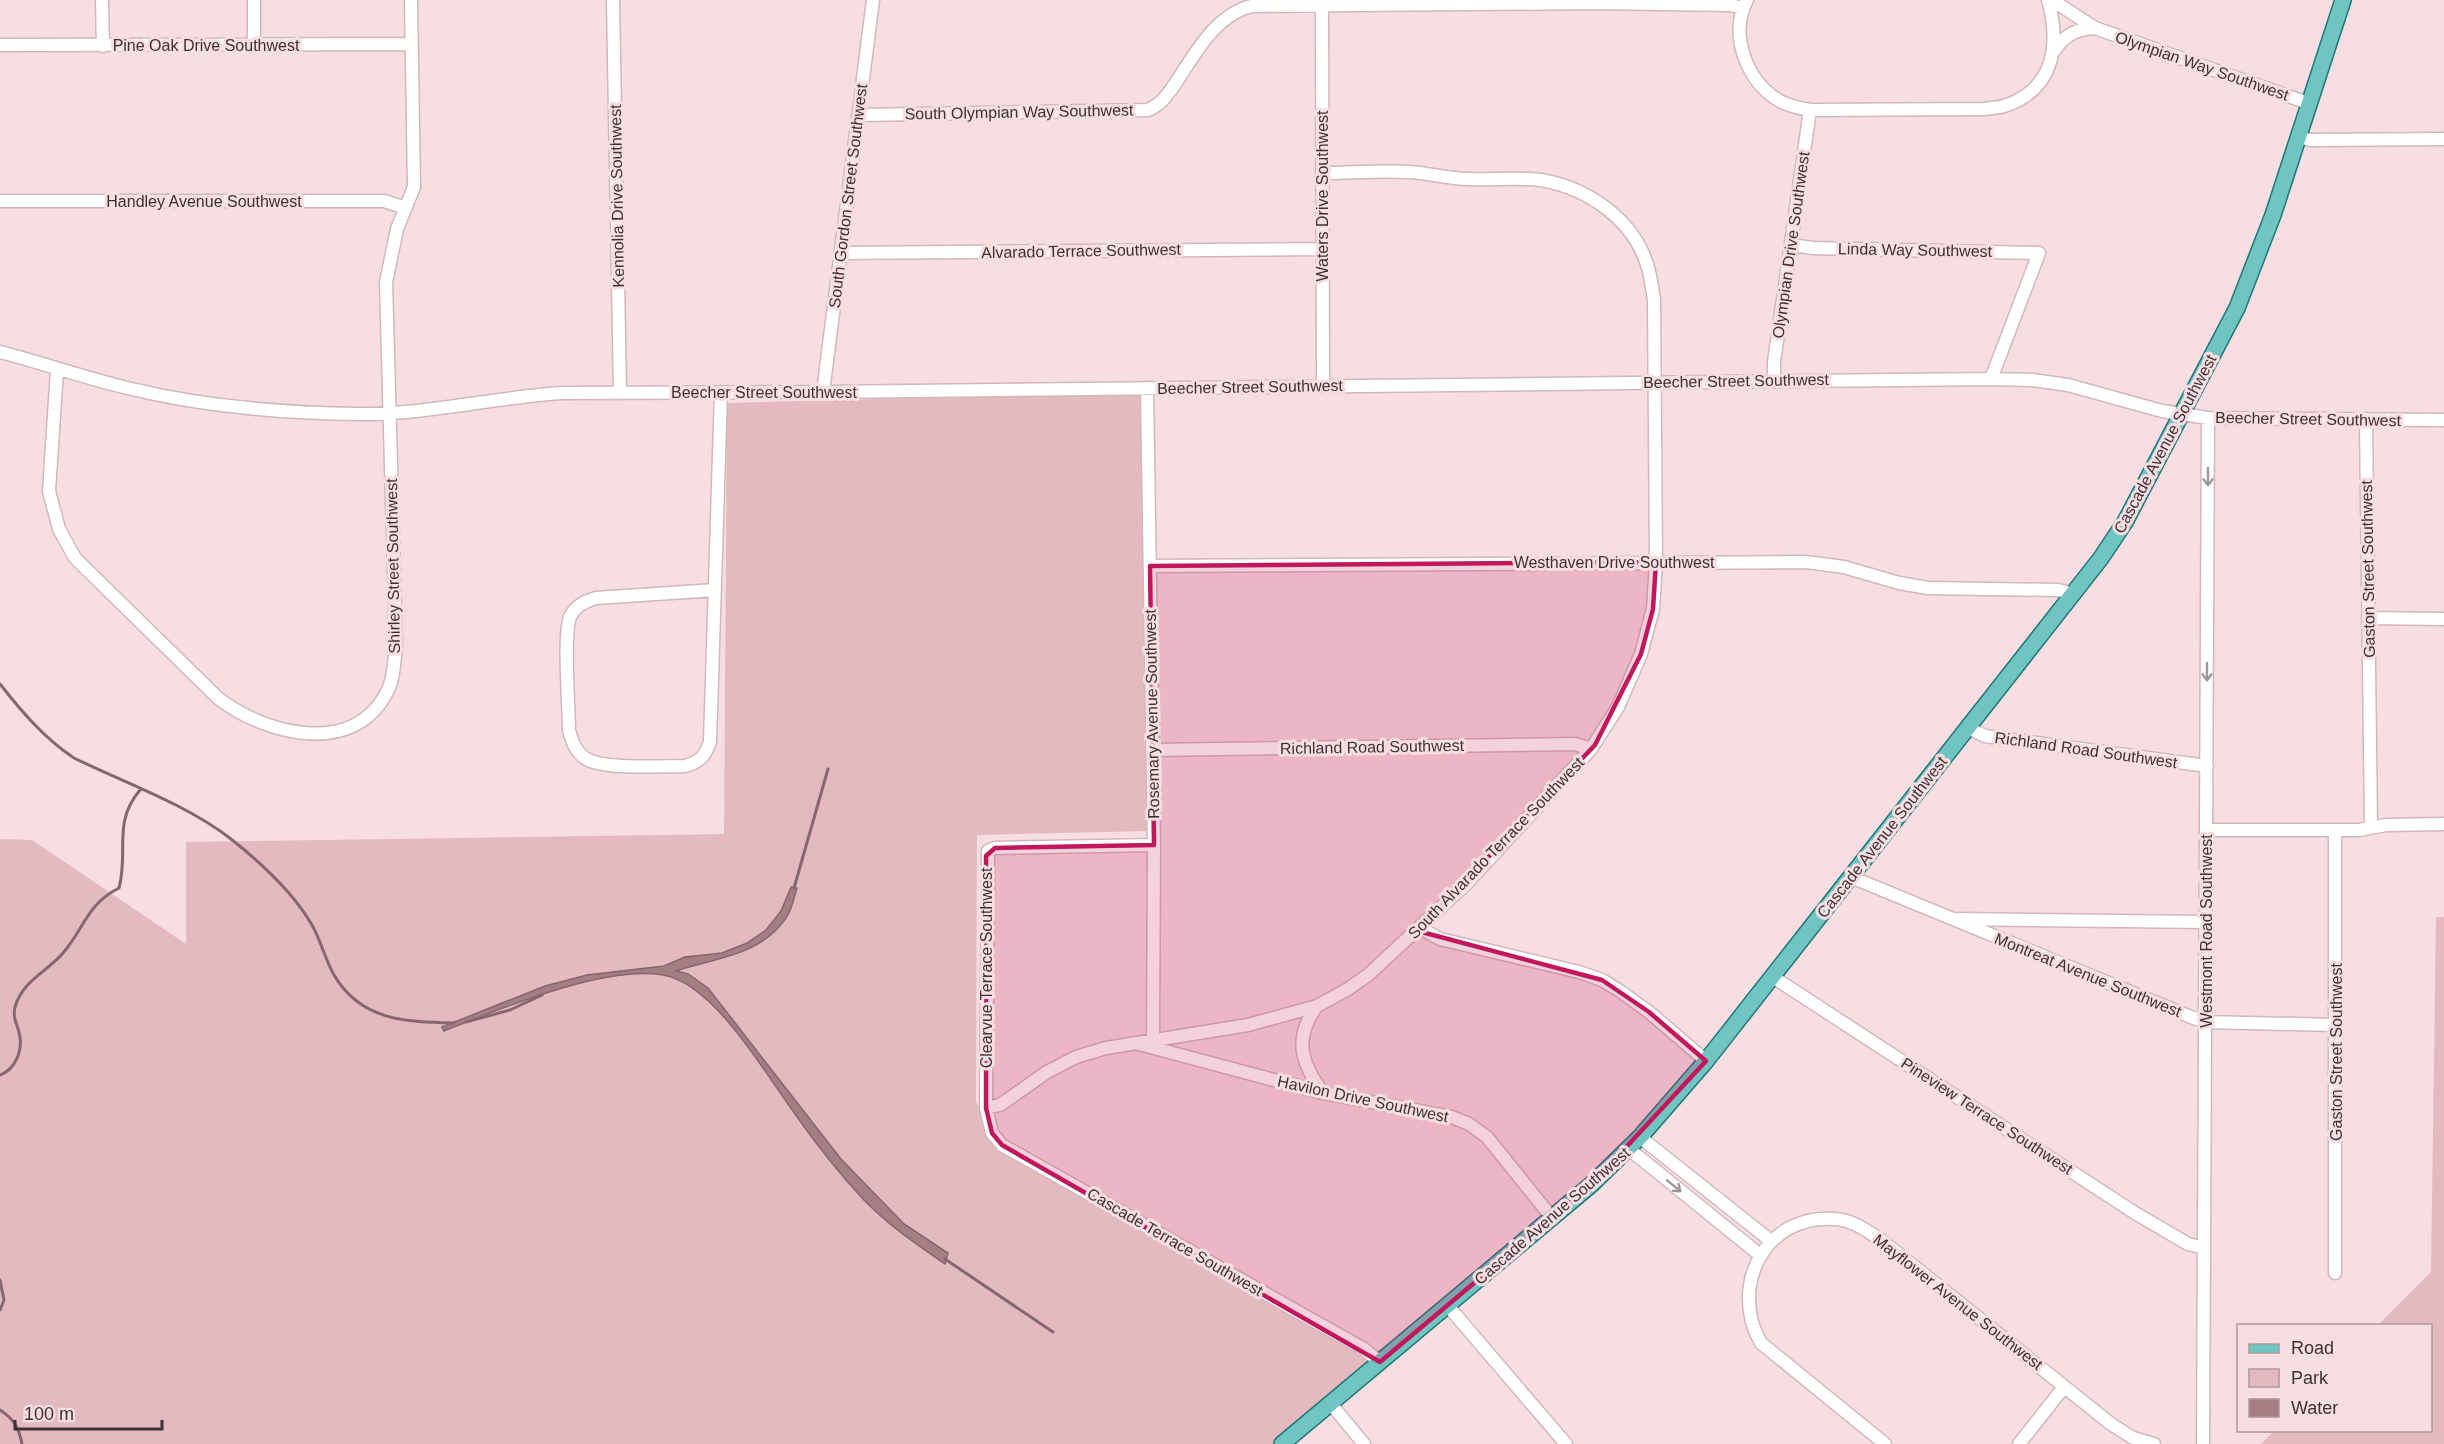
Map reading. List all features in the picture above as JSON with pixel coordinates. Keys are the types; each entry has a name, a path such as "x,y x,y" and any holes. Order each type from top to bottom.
{"main road":[{"name":"Cascade Avenue Southwest","path":"1282,1444 1553,1219 1629,1149 1706,1061 2074,594 2125,522 2237,308 2273,214 2343,0"}],"street":[{"path":"102,0 103,46"},
{"path":"254,0 254,46"},
{"name":"Shirley Street Southwest","path":"57,370 49,491 59,529 75,558 218,698 232,710 256,722 294,733 328,733 356,724 378,706 392,681 396,647 386,282 397,229 414,187 411,0"},
{"name":"Kennolia Drive Southwest","path":"613,0 620,392"},
{"name":"South Gordon Street Southwest","path":"823,392 873,0"},
{"name":"Olympian Way Southwest","path":"2050,0 2054,51"},
{"name":"Olympian Way Southwest","path":"2050,0 2095,28 2308,103"},
{"path":"1745,4 1739,25 1740,44 1745,59 1756,79 1767,92 1795,108 1810,110 1984,109 2007,105 2030,93 2047,73 2054,51"},
{"name":"South Olympian Way Southwest","path":"858,115 1148,110 1164,101 1214,31 1236,10 1251,6 1745,4"},
{"name":"Waters Drive Southwest","path":"1322,6 1323,386"},
{"name":"Olympian Way Southwest","path":"2054,51 2067,36 2081,29 2095,28"},
{"name":"Pine Oak Drive Southwest","path":"0,45 412,44"},
{"name":"Olympian Drive Southwest","path":"1774,380 1774,362 1810,110"},
{"path":"2298,137 2310,140 2444,139"},
{"path":"1322,173 1409,172 1466,179 1539,180 1567,186 1593,198 1626,228 1639,246 1648,267 1654,299 1655,381"},
{"name":"Handley Avenue Southwest","path":"0,201 384,201 406,208"},
{"name":"Linda Way Southwest","path":"1791,244 1813,248 2039,253 1991,379"},
{"name":"Alvarado Terrace Southwest","path":"840,254 1323,249"},
{"name":"Beecher Street Southwest","path":"0,352 134,390 210,403 317,412 390,413 527,395 620,392 823,392 1991,379 2032,380 2068,385 2162,411 2208,418 2444,420"},
{"name":"South Alvarado Terrace Southwest","path":"986,1108 1000,1105 1047,1072 1076,1057 1106,1048 1248,1025 1317,1006 1368,975 1420,928 1467,883 1591,749 1618,707 1641,654 1653,609 1656,562 1655,381"},
{"name":"Rosemary Avenue Southwest","path":"1147,388 1154,845 1153,1040"},
{"path":"715,590 596,598 585,601 574,610 568,628 569,730 573,745 583,757 602,765 684,766 695,764 705,755 710,742 715,590 721,392"},
{"name":"Westmont Road Southwest","path":"2203,1444 2208,418"},
{"name":"Gaston Street Southwest","path":"2366,419 2371,827"},
{"name":"Westhaven Drive Southwest","path":"1150,566 1806,562 1844,567 1899,583 1928,588 2058,590 2074,594"},
{"path":"2368,618 2444,619"},
{"name":"Richland Road Southwest","path":"1968,728 1985,736 2207,766"},
{"name":"Richland Road Southwest","path":"1153,750 1575,744 1591,749"},
{"path":"2206,830 2335,831 2359,830 2386,825 2444,824"},
{"name":"Gaston Street Southwest","path":"2335,831 2335,1273"},
{"name":"Clearvue Terrace Southwest","path":"986,1108 988,851 995,848 1154,845"},
{"name":"Montreat Avenue Southwest","path":"1851,877 2205,1022 2336,1025"},
{"path":"1951,919 2206,922"},
{"path":"1420,928 1440,939 1579,972 1602,980 1649,1012 1706,1061"},
{"name":"Pineview Terrace Southwest","path":"1773,976 2135,1212 2187,1244 2204,1248"},
{"path":"1317,1006 1304,1028 1302,1050 1307,1072 1323,1093"},
{"name":"Havilon Drive Southwest","path":"1134,1043 1323,1093 1452,1118 1469,1124 1487,1137 1553,1219"},
{"name":"Cascade Terrace Southwest","path":"986,1108 992,1133 1002,1145 1365,1350 1380,1362"},
{"path":"1640,1137 1771,1241"},
{"path":"1629,1149 1760,1255"},
{"name":"Mayflower Avenue Southwest","path":"1885,1444 1761,1343 1752,1328 1749,1311 1750,1280 1760,1255 1771,1241 1791,1227 1814,1219 1837,1219 1860,1226 1881,1240 2111,1424 2133,1437 2154,1444"},
{"path":"1448,1306 1566,1444"},
{"path":"2019,1444 2064,1387"},
{"path":"1330,1404 1364,1444"}],"highlighted area":[{"path":"1656,562 1653,609 1641,654 1595,745 1418,931 1602,980 1649,1012 1706,1061 1592,1184 1380,1362 1002,1145 992,1133 986,1108 986,856 995,848 1154,845 1150,566"}],"green space":[{"path":"1145,392 1147,831 977,835 976,1102 1005,1149 1386,1360 1285,1444 0,1444 0,839 32,840 186,944 186,842 724,834 727,403"},
{"path":"2436,917 2444,917 2444,1444 2261,1444 2273,1432 2432,1432 2432,1324 2379,1324 2431,1272"}],"water":[{"path":"791,887 797,888 788,915 775,931 763,940 736,954 676,971 688,974 708,988 841,1159 904,1224 948,1253 945,1264 892,1226 863,1199 836,1169 720,1012 682,982 663,975 612,976 552,991 444,1031 442,1027 545,986 587,975 664,966 685,957 722,953 747,943 766,930 781,911"}],"waterway":[{"path":"0,684 34,724 74,758 195,815 231,839 253,858 286,889 304,913 315,931 334,975 357,1002 371,1010 402,1020 454,1023"},
{"path":"794,888 828,769"},
{"path":"0,1075 13,1065 18,1055 20,1038 14,1012 24,990 63,953 93,909 108,894 119,888 126,814 140,790"},
{"path":"466,1022 510,1010 542,995"},
{"path":"945,1259 1053,1332"},
{"path":"0,1280 4,1300 0,1310"},
{"path":"0,1410 15,1424 22,1444"}]}
